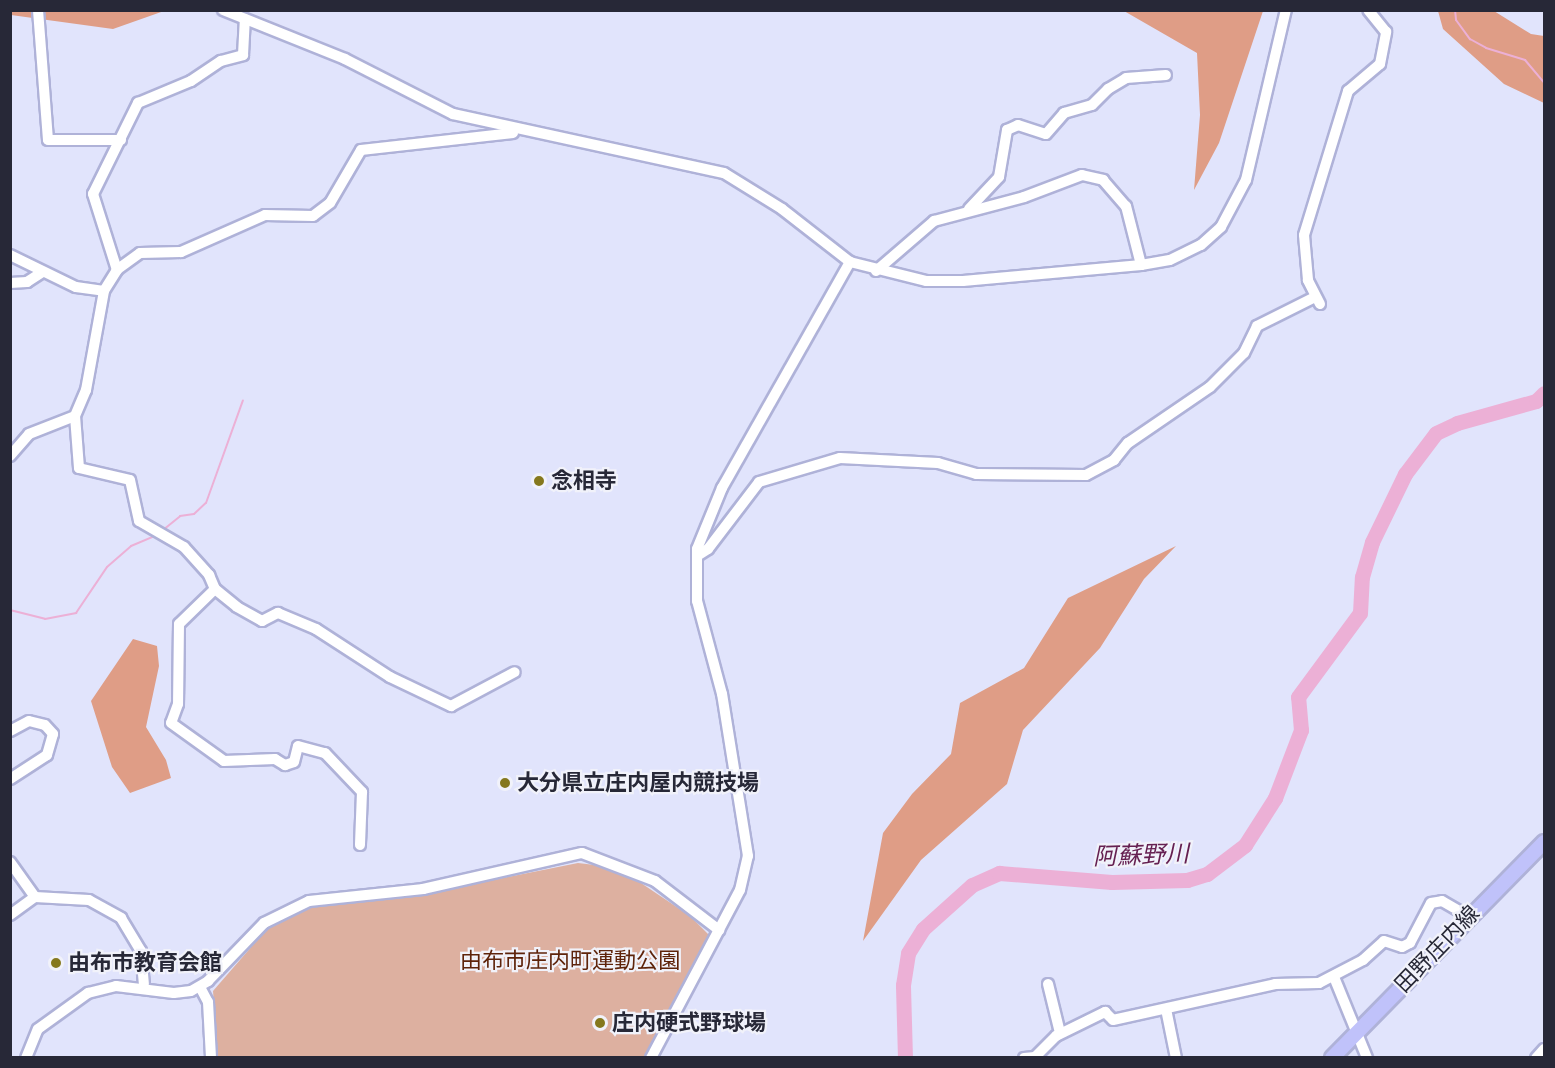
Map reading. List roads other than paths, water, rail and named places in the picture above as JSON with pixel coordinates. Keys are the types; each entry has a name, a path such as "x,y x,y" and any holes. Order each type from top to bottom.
{"main road":[{"name":"田野庄内線","path":"1332,1058 1468,916 1542,849"}],"street":[{"path":"38,10 48,140 121,140"},
{"path":"222,10 345,59 453,114 521,132 724,173 782,209 850,262 876,271 926,281 963,281 1141,265 1170,260 1201,245 1221,227 1236,206 1246,180 1286,10"},
{"path":"697,556 708,549 759,482 840,458 938,463 976,474 1086,475 1114,460 1128,443 1210,387 1244,353 1257,326 1318,301 1304,260 1304,235 1348,91 1380,64 1386,32 1368,10"},
{"path":"117,270 93,194 138,103 190,81 221,61 243,55 245,19"},
{"path":"969,209 999,177 1007,130 1018,125 1046,134 1064,112 1092,105 1108,89 1126,78 1166,75"},
{"path":"515,672 451,706 390,677 315,629 278,613 262,621 214,589 209,575 184,547 139,521 130,480 80,468 75,416 86,390 104,291 117,270 140,253 181,252 265,215 313,216 330,203 361,150 521,132"},
{"path":"876,271 934,221 969,209 1024,197 1082,175 1103,180 1126,206 1141,265"},
{"path":"10,255 41,273 76,287 104,291"},
{"path":"651,1058 740,890 748,856 747,833 722,694 698,601 697,556 722,488 850,262"},
{"path":"10,283 27,282 41,273"},
{"path":"10,456 29,434 75,416"},
{"path":"214,589 179,624 178,704 171,723 224,761 275,759 285,765 294,762 298,746 325,753 362,792 360,845"},
{"path":"10,731 29,722 45,725 53,734 47,755 10,779"},
{"path":"26,1058 38,1029 96,990 123,986 180,993 200,987 264,923 294,905 433,887 576,853 603,858 655,881 719,930"},
{"path":"10,861 35,897"},
{"path":"10,915 35,897 89,900 116,913 138,942 143,958 144,984"},
{"path":"1024,1058 1035,1057 1060,1033 1105,1012 1113,1020 1275,984 1305,985 1334,977 1384,941 1402,947 1410,943 1431,903 1442,901 1468,916"},
{"path":"1334,977 1367,1058"},
{"path":"1048,984 1060,1033"},
{"path":"200,987 208,1002 211,1058"},
{"path":"1166,1009 1176,1058"},
{"path":"1536,1058 1545,1049"}],"waterway":[{"path":"1455,10 1456,20 1470,39 1486,48 1525,60 1544,83"},
{"name":"阿蘇野川","path":"905,1058 903,985 908,953 923,929 972,885 999,873 1112,882 1187,880 1207,874 1245,845 1275,798 1301,730 1298,697 1360,613 1362,577 1372,542 1405,474 1436,433 1457,423 1536,401 1544,393"},
{"path":"163,530 180,516 194,514 206,503 243,400"},
{"path":"10,610 45,619 76,613 107,567 131,546 157,535"}],"place":[{"name":"念相寺","path":"539,481"},
{"name":"大分県立庄内屋内競技場","path":"505,783"},
{"name":"由布市教育会館","path":"56,963"},
{"name":"庄内硬式野球場","path":"600,1023"}],"park label":[{"name":"由布市庄内町運動公園","path":"570,961"}]}
